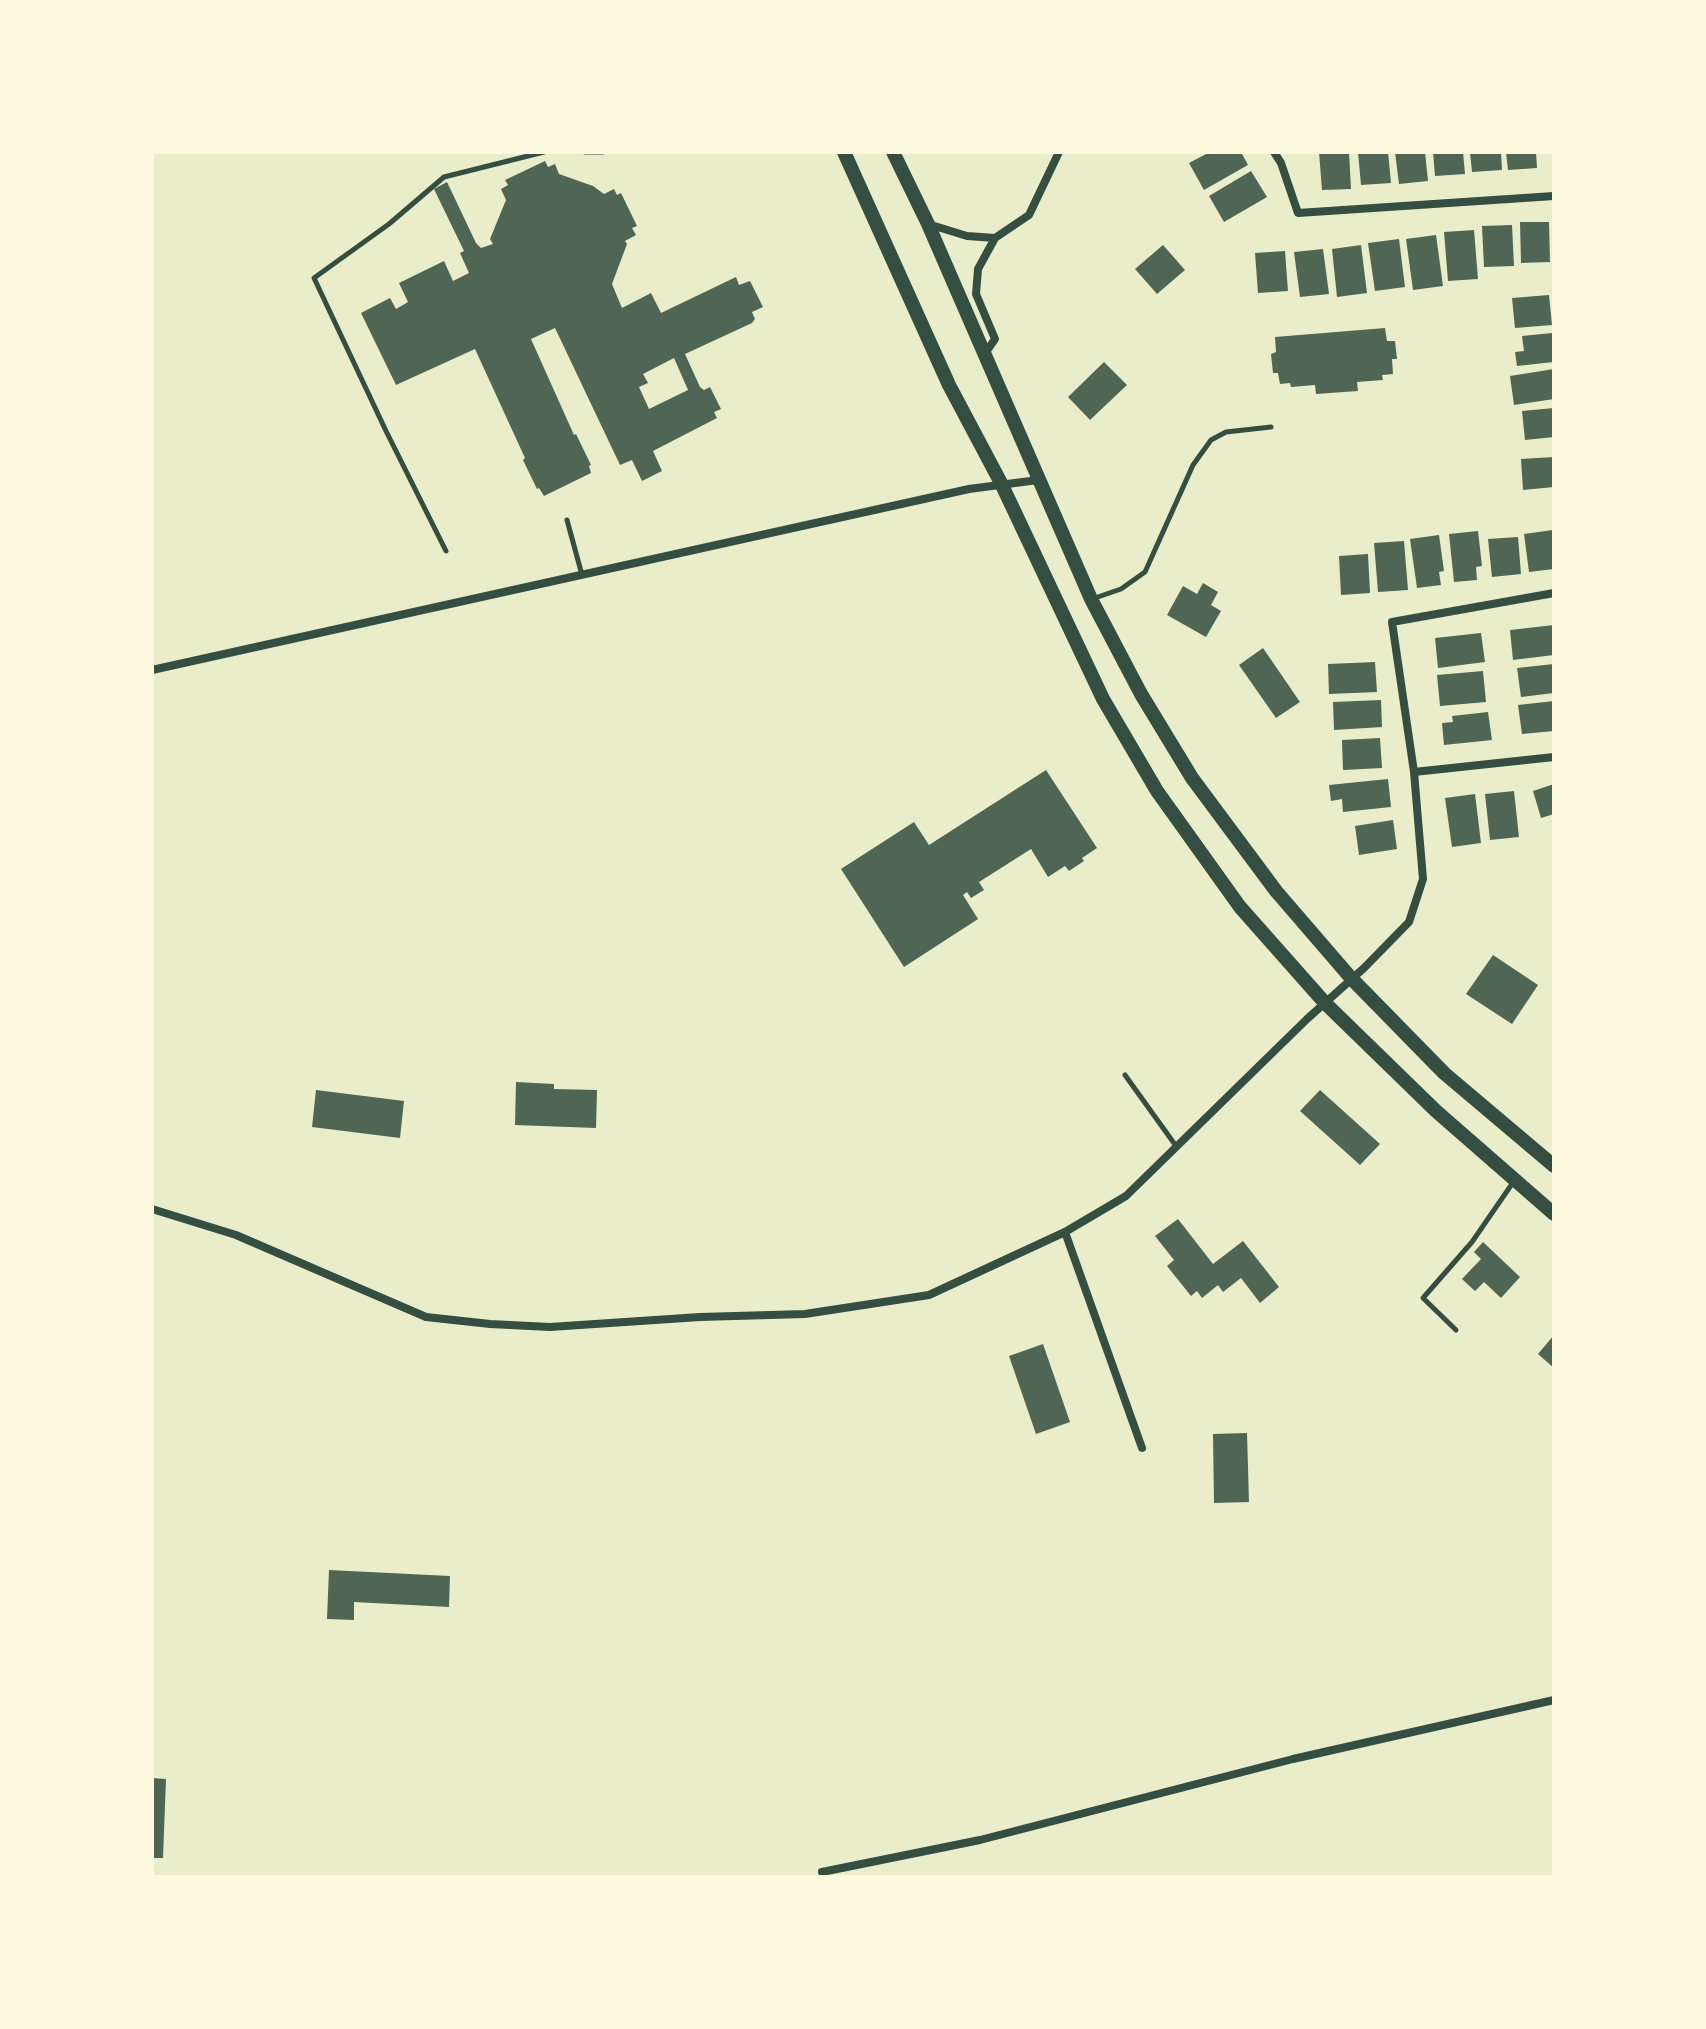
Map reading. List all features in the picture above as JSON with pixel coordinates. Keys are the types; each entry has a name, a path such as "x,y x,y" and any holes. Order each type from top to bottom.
{"main road":[{"path":"844,152 949,385 1001,483 1103,699 1157,791 1240,907 1325,1003 1436,1111 1554,1214"},
{"path":"893,152 928,224 1091,599 1141,694 1192,778 1276,891 1351,978 1444,1073 1554,1166"}],"street":[{"path":"984,356 995,339 976,294 978,269 995,238 1029,215 1059,152"},
{"path":"1274,152 1281,163 1298,213 1554,196"},
{"path":"928,224 967,236 995,238"},
{"path":"152,670 1001,483 1038,480"},
{"path":"152,1209 236,1235 426,1317 550,1327 805,1314 929,1295 1065,1232 1126,1196 1409,922 1423,879 1414,772 1392,622 1554,593"},
{"path":"1414,772 1554,757"},
{"path":"1065,1232 1142,1448"},
{"path":"822,1872 980,1840 1293,1759 1554,1700"}],"lane":[{"path":"446,551 314,278 389,224 444,177 544,152"},
{"path":"585,152 603,152"},
{"path":"1091,599 1121,589 1145,572 1193,465 1211,440 1226,432 1271,427"},
{"path":"567,520 582,575"},
{"path":"1125,1075 1177,1147"},
{"path":"1456,1330 1423,1298 1472,1242 1515,1180"}],"building":[{"path":"1210,152 1241,152 1248,165 1204,190 1189,163"},
{"path":"1319,152 1349,152 1351,189 1322,190"},
{"path":"1358,152 1388,152 1391,183 1361,185"},
{"path":"1395,152 1425,152 1428,181 1399,184"},
{"path":"1433,152 1463,152 1465,174 1435,176"},
{"path":"1470,152 1501,152 1502,170 1472,172"},
{"path":"1506,152 1536,152 1537,168 1508,170"},
{"path":"545,161 548,167 555,164 559,174 593,186 604,194 614,189 617,195 621,193 637,226 632,228 636,235 625,241 627,244 612,284 622,308 651,293 661,313 736,277 739,285 750,281 763,307 752,312 755,319 752,323 685,354 700,387 704,390 710,387 721,409 714,412 717,418 653,451 662,471 642,481 632,460 620,465 555,328 531,339 574,435 591,465 591,473 544,496 537,489 523,460 525,458 475,349 396,385 361,313 390,298 396,309 408,302 399,283 444,261 453,281 469,273 460,253 464,251 434,189 447,182 481,248 493,244 490,239 506,200 501,189 508,185 505,180","holes":["674,358 688,390 649,409 639,387 648,383 643,374"]},
{"path":"1251,171 1267,197 1224,222 1209,196"},
{"path":"1520,222 1549,222 1550,262 1521,263"},
{"path":"1512,225 1514,266 1484,267 1482,226"},
{"path":"1474,230 1478,279 1448,281 1444,232"},
{"path":"1436,235 1443,286 1413,290 1406,239"},
{"path":"1399,239 1405,287 1375,291 1368,243"},
{"path":"1163,245 1185,270 1157,294 1135,269"},
{"path":"1361,245 1367,293 1337,297 1332,249"},
{"path":"1323,249 1329,294 1300,297 1294,252"},
{"path":"1285,251 1288,291 1258,293 1255,253"},
{"path":"1549,295 1552,325 1515,328 1512,298"},
{"path":"1385,328 1387,341 1395,341 1397,359 1392,359 1393,374 1382,375 1383,380 1357,382 1358,391 1316,394 1315,385 1291,387 1290,383 1280,384 1278,373 1273,373 1271,354 1276,352 1275,337"},
{"path":"1552,333 1554,362 1517,366 1515,352 1524,351 1522,336"},
{"path":"1104,362 1127,385 1090,420 1068,397"},
{"path":"1554,369 1554,399 1514,405 1510,376"},
{"path":"1554,408 1554,437 1525,440 1522,411"},
{"path":"1554,457 1554,487 1523,490 1521,459"},
{"path":"1553,530 1554,569 1529,572 1524,534"},
{"path":"1478,531 1482,566 1476,567 1477,580 1454,582 1449,534"},
{"path":"1439,535 1444,571 1439,572 1441,585 1417,588 1410,539"},
{"path":"1518,537 1521,574 1492,577 1488,539"},
{"path":"1404,541 1408,590 1378,592 1374,543"},
{"path":"1368,554 1370,593 1341,595 1339,556"},
{"path":"1203,583 1218,592 1211,605 1221,611 1206,637 1167,615 1183,586 1197,594"},
{"path":"1554,625 1554,655 1513,660 1510,630"},
{"path":"1481,633 1485,662 1438,668 1435,638"},
{"path":"1263,648 1300,702 1276,718 1239,665"},
{"path":"1375,662 1377,692 1329,694 1328,664"},
{"path":"1554,664 1554,693 1521,697 1517,668"},
{"path":"1483,671 1486,702 1440,706 1437,675"},
{"path":"1381,700 1382,727 1334,730 1333,702"},
{"path":"1554,701 1554,731 1522,734 1518,705"},
{"path":"1488,712 1492,740 1444,745 1442,723 1453,722 1452,716"},
{"path":"1380,738 1382,768 1343,770 1342,740"},
{"path":"1046,770 1097,848 1069,871 1065,866 1048,877 1031,849 979,882 984,890 971,898 967,892 963,895 978,919 904,967 841,869 914,822 929,845"},
{"path":"1388,779 1391,807 1343,812 1342,799 1331,801 1329,785"},
{"path":"1554,784 1554,814 1541,818 1533,791"},
{"path":"1514,791 1519,837 1490,840 1485,794"},
{"path":"1475,794 1481,843 1452,847 1445,798"},
{"path":"1393,820 1397,849 1359,855 1355,826"},
{"path":"1493,955 1538,985 1512,1024 1466,994"},
{"path":"516,1082 554,1084 554,1089 597,1090 596,1128 515,1125"},
{"path":"316,1090 404,1101 400,1138 312,1127"},
{"path":"1320,1090 1380,1144 1360,1165 1300,1111"},
{"path":"1178,1219 1213,1264 1243,1241 1279,1287 1260,1303 1241,1278 1223,1292 1218,1285 1202,1298 1197,1291 1191,1296 1167,1266 1174,1260 1155,1236"},
{"path":"1483,1242 1520,1277 1501,1298 1484,1282 1475,1291 1462,1279 1481,1259 1474,1252"},
{"path":"1554,1335 1554,1368 1538,1354"},
{"path":"1043,1344 1070,1422 1036,1434 1009,1356"},
{"path":"1247,1433 1249,1502 1214,1503 1213,1434"},
{"path":"329,1570 450,1576 449,1607 354,1602 354,1620 327,1619"},
{"path":"152,1778 166,1779 163,1858 152,1858"}]}
